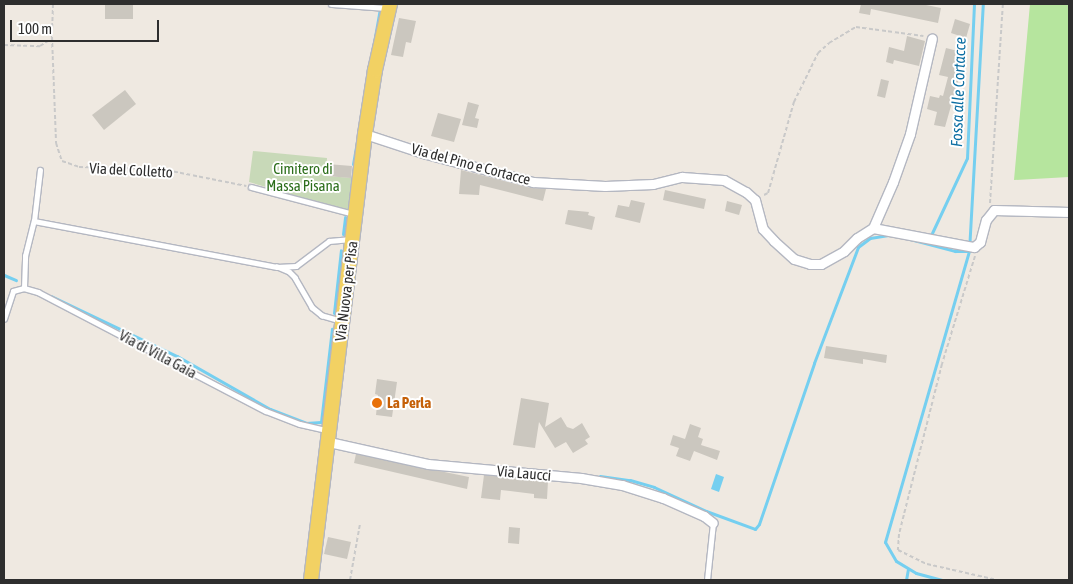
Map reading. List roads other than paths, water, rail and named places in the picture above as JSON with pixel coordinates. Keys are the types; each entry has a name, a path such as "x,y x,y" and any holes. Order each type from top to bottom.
{"main road":[{"name":"Via Nuova per Pisa","path":"311,580 330,437 365,134 375,70 390,6"}],"street":[{"path":"932,38 910,134 893,182 872,228 973,246 989,213 999,208 1069,212"},
{"name":"Via del Pino e Cortacce","path":"365,134 426,154 533,182 605,186 653,184 682,177 724,180 746,192 755,200 763,229 794,259 810,264 821,264 844,250 872,228"},
{"name":"Via Laucci","path":"330,437 428,464 582,478 622,485 663,498 704,516 712,523"}],"lane":[{"path":"331,4 390,6"},
{"path":"4,319 13,291 24,288 25,256 34,221 40,170"},
{"path":"251,187 355,214"},
{"path":"34,221 277,267 289,272 295,278 312,308 322,316 342,322"},
{"path":"277,267 296,266 329,241 339,238 352,239"},
{"name":"Via di Villa Gaia","path":"24,288 38,292 275,415 330,437"},
{"path":"707,580 712,523"}],"water":[{"path":"716,474 724,477 719,492 711,489"}],"waterway":[{"name":"Fossa alle Cortacce","path":"932,233 967,158 974,4"},
{"path":"942,580 916,573 896,561 885,542 969,251 983,4"},
{"path":"373,48 380,10"},
{"path":"353,164 358,135"},
{"path":"343,234 345,217"},
{"path":"600,476 630,480 654,487 706,511 755,529 759,524 814,363 858,247 870,238 890,235"},
{"path":"906,238 955,251 969,251"},
{"path":"334,313 341,250"},
{"path":"4,275 16,280"},
{"path":"51,296 177,356 270,409 306,423 321,422 332,329"},
{"path":"906,580 908,569"}],"place":[{"name":"La Perla","path":"377,403"}],"park label":[{"name":"Cimitero di Massa Pisana","path":"303,176"}]}
